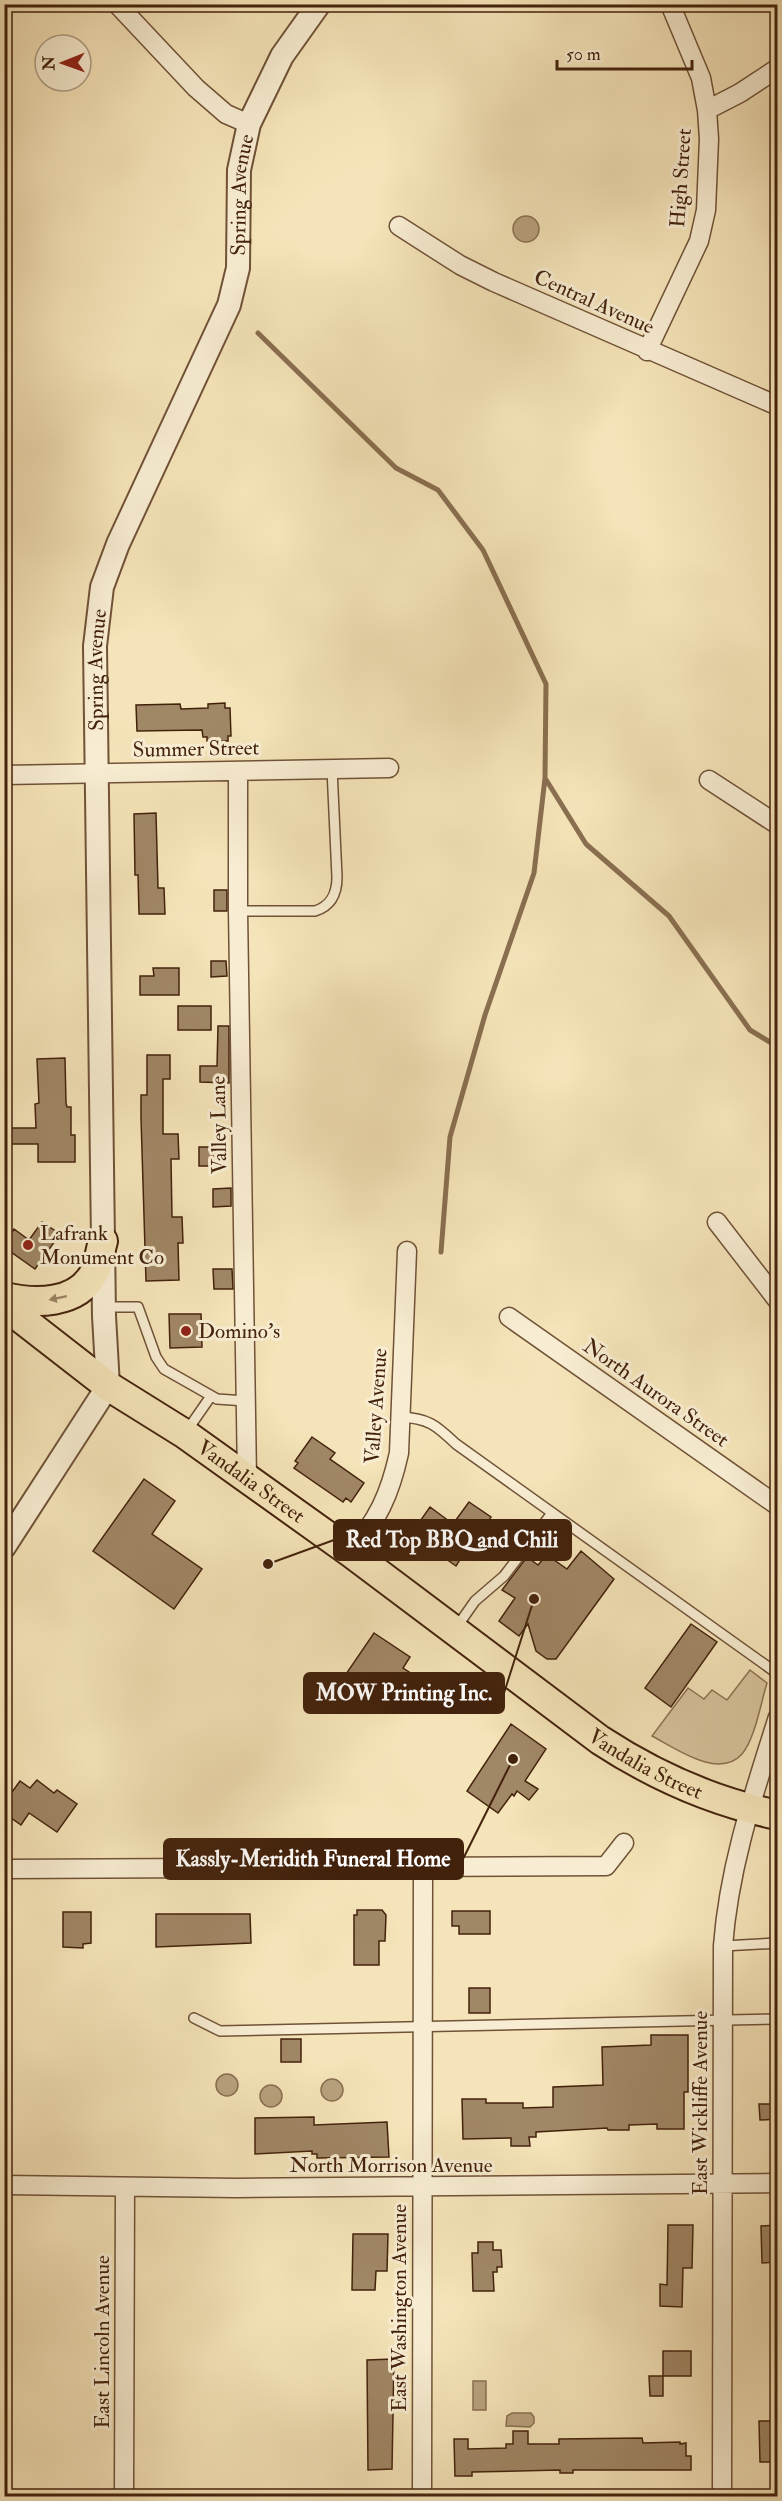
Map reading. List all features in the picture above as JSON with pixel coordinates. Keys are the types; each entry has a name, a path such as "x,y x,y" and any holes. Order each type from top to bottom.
{"main road":[{"path":"4,1297 21,1301 54,1300 78,1292 95,1272 103,1241"},
{"name":"Vandalia Street","path":"4,1305 108,1386 185,1434 247,1478 622,1754 692,1790 749,1809 777,1815"}],"street":[{"path":"117,4 226,114 249,124"},
{"name":"Spring Avenue","path":"108,1386 104,1306 95,646 102,587 118,544 229,305 238,268 239,170 249,124 282,56 319,4"},
{"name":"High Street","path":"648,351 703,229 709,139 707,110 697,68 670,4"},
{"path":"707,110 740,93 777,68"},
{"name":"Central Avenue","path":"399,226 460,265 494,282 777,406"},
{"name":"Summer Street","path":"4,775 389,768"},
{"name":"Valley Lane","path":"238,771 247,1478"},
{"path":"709,780 777,825"},
{"path":"717,1222 777,1300"},
{"name":"Valley Avenue","path":"350,1552 367,1533 380,1512 392,1485 399,1453 407,1251"},
{"name":"North Aurora Street","path":"509,1317 777,1506"},
{"path":"4,1547 108,1386"},
{"name":"East Wickliffe Avenue","path":"722,2496 723,1946 730,1885 749,1809 777,1717"},
{"path":"4,1869 606,1866 624,1843"},
{"name":"East Washington Avenue","path":"422,2496 423,1866"},
{"name":"North Morrison Avenue","path":"4,2185 422,2187 777,2182"},
{"name":"East Lincoln Avenue","path":"124,2496 125,2187"}],"lane":[{"path":"238,911 315,911 322,909 332,900 337,888 332,770"},
{"path":"104,1306 138,1307 150,1345 160,1364 211,1396 225,1401 246,1401"},
{"path":"185,1434 211,1396"},
{"path":"400,1417 415,1418 435,1424 456,1444 777,1674"},
{"path":"454,1630 476,1601 504,1576 552,1513"},
{"path":"723,1946 777,1943"},
{"path":"194,2018 220,2031 777,2019"}],"shaded area":[{"path":"526,216 535,220 539,229 535,238 526,242 517,238 513,229 517,220"},
{"path":"750,1670 767,1683 751,1739 742,1754 732,1761 721,1764 709,1763 685,1754 652,1736 688,1688 704,1699 712,1690 727,1700"},
{"path":"223,2074 231,2074 238,2081 238,2089 231,2096 223,2096 216,2089 216,2081"},
{"path":"328,2079 336,2079 343,2086 343,2094 336,2101 328,2101 321,2094 321,2086"},
{"path":"267,2085 275,2085 282,2092 282,2100 275,2107 267,2107 260,2100 260,2092"},
{"path":"473,2381 486,2381 486,2410 473,2410"},
{"path":"512,2413 531,2413 534,2423 530,2427 506,2426 507,2416"}],"building":[{"path":"225,703 225,708 230,708 231,736 228,736 228,741 207,741 207,737 203,737 202,730 137,731 136,705 180,704 181,709 208,708 208,704"},
{"path":"156,813 158,888 164,888 165,914 139,914 138,875 135,875 134,814"},
{"path":"214,890 227,890 227,911 214,911"},
{"path":"211,961 226,961 227,976 211,977"},
{"path":"153,968 179,968 179,995 140,995 140,976 154,976"},
{"path":"178,1006 211,1006 211,1030 178,1030"},
{"path":"218,1026 229,1026 229,1083 200,1082 200,1066 217,1066"},
{"path":"147,1055 170,1055 170,1079 163,1079 163,1134 178,1134 179,1159 171,1159 172,1217 182,1217 183,1243 178,1243 179,1280 146,1281 141,1095 147,1095"},
{"path":"65,1058 66,1103 67,1107 71,1107 71,1135 75,1135 75,1162 38,1162 38,1144 4,1144 4,1128 36,1128 35,1104 39,1103 37,1059"},
{"path":"199,1147 222,1147 222,1166 199,1166"},
{"path":"231,1188 231,1206 213,1207 213,1189"},
{"name":"Lafrank Monument Co","path":"42,1222 60,1234 35,1269 4,1247 4,1243 14,1229 29,1240"},
{"path":"213,1269 232,1269 233,1289 214,1289"},
{"path":"169,1314 201,1314 202,1347 170,1348"},
{"path":"312,1437 335,1453 330,1459 364,1483 351,1502 346,1498 343,1502 294,1468 298,1463 295,1461"},
{"path":"144,1479 175,1501 152,1534 202,1569 174,1609 93,1551"},
{"path":"469,1502 491,1517 472,1550 468,1547 456,1566 411,1534 430,1507 453,1524"},
{"path":"581,1551 614,1579 556,1659 547,1659 536,1651 528,1624 519,1636 499,1621 515,1598 502,1590 527,1557 538,1565 547,1555 567,1569"},
{"path":"691,1624 717,1642 671,1707 645,1688"},
{"path":"374,1633 410,1657 403,1668 409,1672 402,1683 410,1689 392,1713 344,1677"},
{"path":"511,1724 546,1749 525,1781 538,1789 529,1800 517,1791 514,1796 512,1794 498,1813 467,1791"},
{"path":"37,1780 54,1793 57,1790 77,1804 57,1832 29,1813 21,1825 4,1813 4,1803 20,1781 30,1788"},
{"path":"357,1910 382,1910 386,1915 385,1941 379,1941 379,1965 354,1965 354,1915 357,1915"},
{"path":"452,1911 490,1911 490,1934 459,1934 459,1926 452,1926"},
{"path":"63,1912 91,1912 91,1943 83,1944 83,1948 63,1947"},
{"path":"156,1914 250,1914 251,1943 156,1947"},
{"path":"469,1988 490,1988 490,2013 469,2013"},
{"path":"651,2035 688,2035 688,2092 684,2092 684,2129 657,2129 657,2124 629,2125 629,2130 608,2130 607,2128 536,2132 536,2137 529,2137 530,2146 511,2146 511,2138 463,2139 462,2099 486,2099 486,2103 523,2103 523,2108 553,2107 553,2087 603,2085 602,2047 651,2045"},
{"path":"281,2039 301,2039 301,2062 281,2062"},
{"path":"759,2104 777,2104 777,2119 760,2120"},
{"path":"314,2117 314,2125 387,2122 389,2157 317,2158 317,2154 312,2154 312,2151 255,2154 255,2118"},
{"path":"668,2225 693,2225 692,2268 683,2268 682,2307 660,2306 660,2284 667,2285"},
{"path":"777,2225 777,2262 762,2263 761,2226"},
{"path":"353,2234 388,2234 387,2271 376,2271 375,2290 352,2290"},
{"path":"478,2242 493,2242 493,2250 501,2250 502,2267 497,2267 497,2272 493,2272 494,2291 473,2291 472,2253 478,2253"},
{"path":"663,2351 691,2351 691,2376 663,2376"},
{"path":"394,2359 392,2469 368,2470 367,2360"},
{"path":"649,2376 663,2376 663,2396 650,2396"},
{"path":"759,2421 777,2421 777,2462 760,2462"},
{"path":"513,2431 528,2431 528,2444 559,2444 559,2439 642,2438 643,2443 686,2443 686,2456 691,2456 691,2470 573,2470 573,2473 560,2473 560,2470 472,2472 472,2476 455,2476 454,2439 468,2439 468,2449 506,2448 506,2444 513,2444"}],"waterway":[{"path":"258,333 396,468 438,490 483,550 546,684 545,778 586,844 669,916 750,1030 778,1047"},
{"path":"441,1252 450,1137 485,1015 534,873 545,778"}],"place":[{"name":"Lafrank Monument Co","path":"28,1245"},
{"name":"Domino's","path":"186,1331"},
{"name":"Red Top BBQ and Chili","path":"268,1564"},
{"name":"MOW Printing Inc.","path":"534,1599"},
{"name":"Kassly-Meridith Funeral Home","path":"513,1759"}]}
